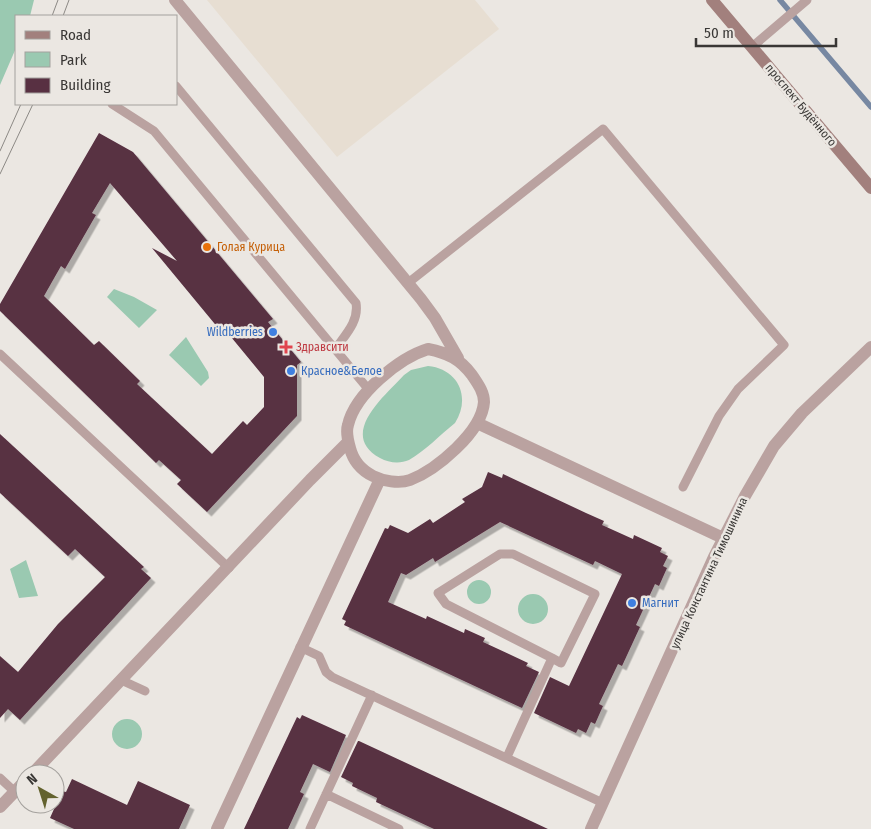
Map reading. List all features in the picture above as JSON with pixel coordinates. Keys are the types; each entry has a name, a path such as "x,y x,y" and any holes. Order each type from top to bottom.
{"main road":[{"name":"проспект Будённого","path":"712,0 871,188"}],"street":[{"path":"175,0 408,283 435,318 458,358 483,392 484,404 477,423 463,441 430,469 409,481 380,479 369,474 358,464 348,442 347,425 369,390 395,366 413,354 428,349 458,358"},
{"name":"улица Константина Тимошинина","path":"591,829 723,538 774,446 802,413 871,346"},
{"path":"477,423 723,538"},
{"path":"42,764 348,442"},
{"path":"217,829 300,647 380,479"},
{"path":"0,807 15,792"}],"lane":[{"path":"752,47 808,0"},
{"path":"178,88 356,302 357,312 354,321 336,348"},
{"path":"114,105 154,131 369,390"},
{"path":"408,283 603,129 784,345 738,389 719,416 683,487"},
{"path":"0,354 229,568"},
{"path":"500,554 513,554 595,594 561,663 552,658 446,604 438,593 500,554"},
{"path":"300,647 319,656 326,672 332,677 603,803"},
{"path":"507,757 552,658"},
{"path":"122,680 145,691"},
{"path":"310,829 372,695"},
{"path":"0,778 15,792"},
{"path":"326,794 399,829"}],"shaded area":[{"path":"207,0 475,0 499,29 337,157"}],"green space":[{"path":"0,0 34,0 30,15 15,15 15,50 0,85"},
{"path":"114,289 134,297 157,310 139,328 107,297"},
{"path":"186,337 208,372 209,378 201,386 169,355"},
{"path":"428,366 439,368 448,373 459,386 462,404 455,423 427,448 409,460 394,462 380,458 368,448 363,438 364,426 369,415 404,375 411,370"},
{"path":"26,560 38,596 19,598 10,569"},
{"path":"479,580 488,583 491,592 488,601 479,604 470,601 467,592 470,583"},
{"path":"533,594 544,598 548,609 544,620 533,624 522,620 518,609 522,598"},
{"path":"127,719 137,724 142,734 137,744 127,749 117,744 112,734 117,724"}],"building":[{"path":"99,133 133,152 273,319 268,322 301,362 297,365 297,416 207,512 177,484 181,480 159,460 156,463 0,311 0,304","holes":["110,183 177,261 152,248 219,329 222,326 264,377 264,407 247,425 243,421 212,454 137,384 140,381 99,341 94,345 44,296 61,266 65,269 96,215 92,213"]},
{"path":"0,434 144,567 141,569 151,578 20,720 8,709 0,718 0,656 18,672 58,624 105,577 75,549 68,556 0,493"},
{"path":"488,472 502,478 503,474 604,521 602,525 633,539 634,535 662,548 660,552 668,556 663,566 667,568 659,586 655,584 636,625 640,627 622,666 618,664 599,704 603,706 595,724 591,722 586,733 578,729 576,733 534,713 550,677 569,686 622,574 595,561 593,565 500,522 435,562 433,558 406,575 401,573 388,602 426,619 427,616 464,633 465,629 485,638 483,642 528,663 526,666 539,672 522,708 344,625 346,621 342,619 385,528 388,529 390,525 408,533 430,519 433,523 465,502 462,499 482,487"},
{"path":"302,715 346,735 330,772 313,764 300,792 304,794 288,829 244,829 297,717 300,719"},
{"path":"358,741 548,829 434,829 376,802 377,798 352,786 353,783 341,777"},
{"path":"72,779 127,805 138,781 190,805 179,829 74,829 50,818 52,814 65,814 66,792"}],"waterway":[{"path":"780,0 871,107"}],"tram line":[{"path":"52,15 58,0"},
{"path":"63,15 69,0"},
{"path":"0,151 21,105"},
{"path":"0,174 33,105"}],"place":[{"name":"Голая Курица","path":"207,247"},
{"name":"Wildberries","path":"273,332"},
{"name":"Здравсити","path":"286,347"},
{"name":"Красное&Белое","path":"291,371"},
{"name":"Магнит","path":"632,603"}]}
